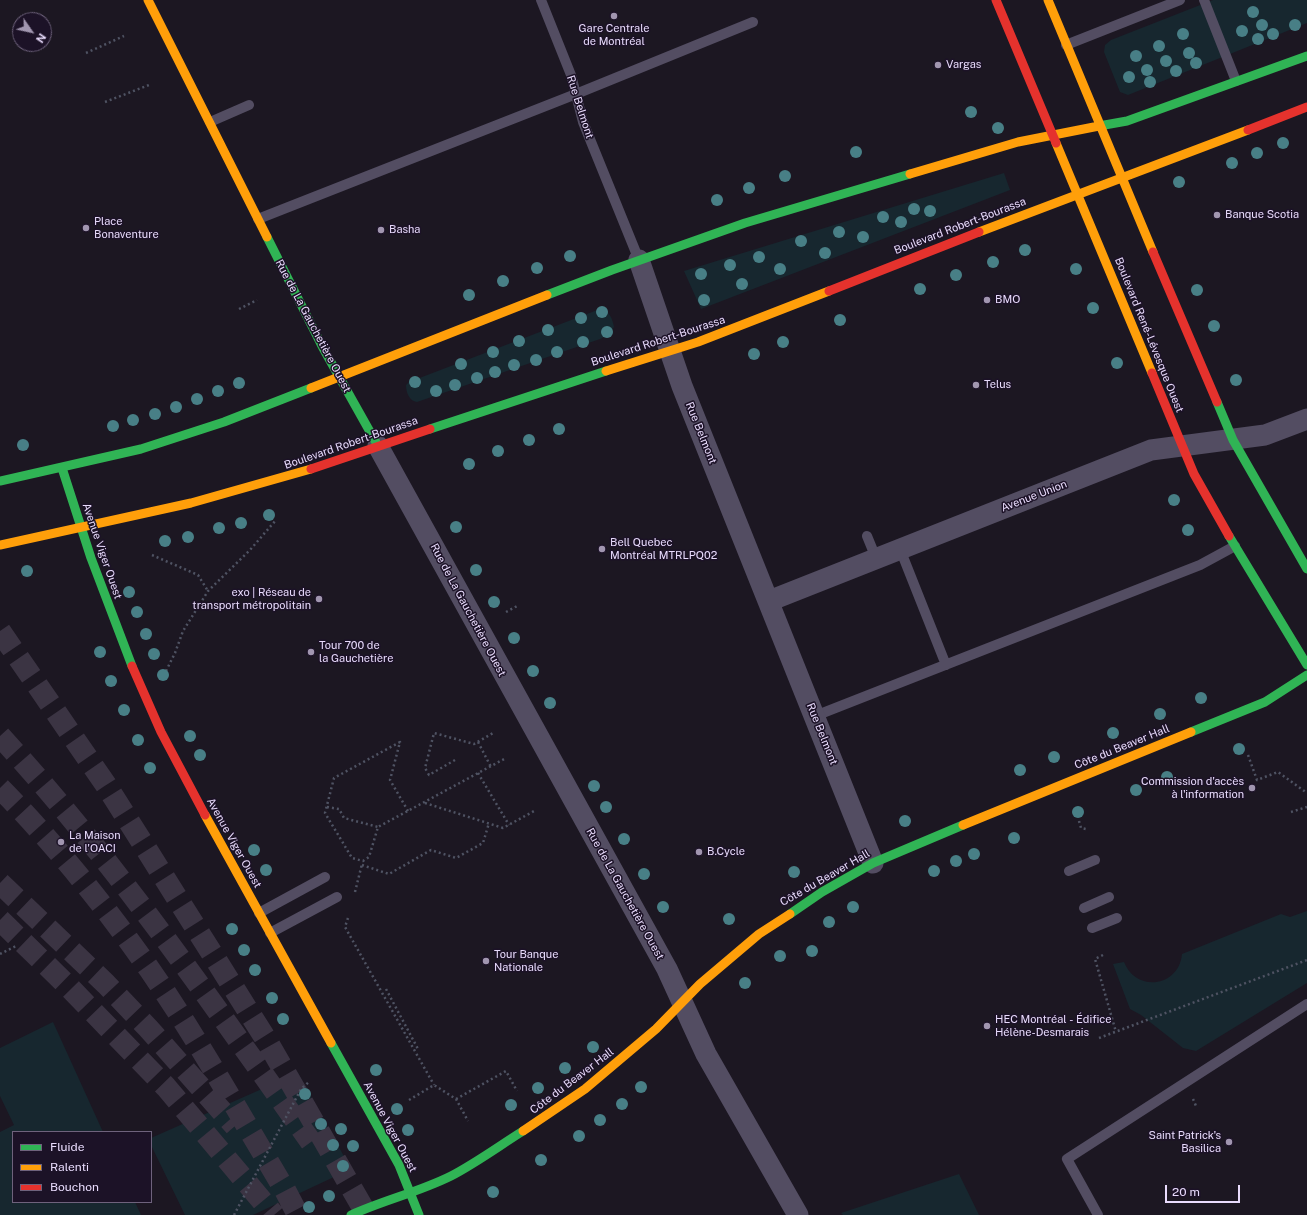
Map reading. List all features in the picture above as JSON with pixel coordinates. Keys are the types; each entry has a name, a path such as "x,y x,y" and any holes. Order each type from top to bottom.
{"main road":[{"name":"Rue de La Gauchetière Ouest","path":"148,0 339,377 378,446"},
{"name":"Boulevard René-Lévesque Ouest","path":"996,0 1182,446 1201,487 1307,665"},
{"path":"1048,0 1099,126 1233,440 1307,569"},
{"path":"0,481 62,468 170,440 224,422 639,260 759,219 972,155 1051,134 1128,121 1307,56"},
{"name":"Boulevard Robert-Bourassa","path":"0,545 229,494 331,463 378,446 698,342 1078,194 1307,107"},
{"name":"Avenue Viger Ouest","path":"62,468 80,528 118,632 161,731 259,913 399,1165 419,1215"},
{"name":"Côte du Beaver Hall","path":"351,1215 380,1202 410,1193 451,1176 507,1142 569,1101 620,1060 725,962 781,917 873,863 905,848 1265,702 1307,675"}],"street":[{"name":"Rue Belmont","path":"639,260 682,386 873,863"},
{"name":"Avenue Union","path":"769,601 900,548 1152,450 1265,435 1307,419"},
{"name":"Rue de La Gauchetière Ouest","path":"378,446 667,969 706,1054 798,1215"}],"lane":[{"name":"Rue Belmont","path":"541,0 568,69 583,122 639,260"},
{"path":"1066,45 1180,0"},
{"path":"1204,0 1236,81"},
{"path":"258,219 576,94 753,22"},
{"path":"210,122 249,104"},
{"path":"867,536 876,558"},
{"path":"815,716 1200,565 1235,546"},
{"path":"900,548 946,665"},
{"path":"1069,871 1095,860"},
{"path":"259,913 325,877"},
{"path":"270,933 337,897"},
{"path":"1084,908 1109,897"},
{"path":"1092,928 1118,918"},
{"path":"1098,1215 1067,1159 1307,1004"}],"path":[{"path":"86,53 124,36"},
{"path":"105,102 149,85"},
{"path":"239,310 257,300"},
{"path":"166,671 175,653 183,631 208,591 250,550 276,520"},
{"path":"152,555 198,575 208,591"},
{"path":"506,612 519,605"},
{"path":"455,760 429,775 425,768 434,733 474,744 493,733"},
{"path":"363,861 352,858 325,813 334,778 400,742 390,780 408,811"},
{"path":"478,742 491,766"},
{"path":"1248,755 1257,780 1278,772 1307,793"},
{"path":"327,806 339,809 344,818 378,827 506,758"},
{"path":"478,773 508,825"},
{"path":"425,803 503,828 536,810"},
{"path":"1291,812 1307,806"},
{"path":"1079,822 1081,828 1086,829"},
{"path":"362,865 389,874 431,850 456,858 483,843 489,823"},
{"path":"354,896 363,861 369,857 378,827"},
{"path":"348,918 345,927 434,1085 456,1098 468,1121"},
{"path":"0,954 16,946"},
{"path":"1103,955 1095,959 1116,1032"},
{"path":"1099,1038 1307,960"},
{"path":"386,989 418,1049"},
{"path":"456,1098 506,1071 517,1091"},
{"path":"234,1215 301,1089 310,1081"},
{"path":"409,1100 434,1085"}],"shaded area":[{"path":"1213,0 1307,0 1307,23 1128,95 1120,92 1104,52 1105,45 1111,40"},
{"path":"1004,173 1010,190 701,309 684,271"},
{"path":"600,309 606,311 610,315 614,327 609,335 417,402 408,396 406,385 409,382"},
{"path":"1307,911 1307,983 1196,1051 1183,1048 1141,1015 1130,1009 1113,964 1124,962 1130,972 1138,978 1147,982 1156,982 1173,974 1179,965 1182,954 1281,914 1290,917"},
{"path":"53,1022 103,1131 12,1131 12,1203 135,1203 141,1215 0,1215 0,1132 14,1125 0,1096 0,1048"},
{"path":"298,1073 351,1169 253,1215 185,1215 152,1147 152,1138"},
{"path":"959,1174 979,1215 843,1215 841,1213"}],"tunnel":[{"path":"0,631 106,785 267,1041 367,1215"},
{"path":"0,736 43,784 123,883 200,986 311,1142"},
{"path":"0,788 60,853 79,876 150,970 186,1024 285,1190 298,1215"},
{"path":"0,883 106,984 148,1028 235,1126"},
{"path":"0,920 69,987 166,1087 274,1215"}],"traffic: fast":[{"path":"1099,126 1127,121 1307,56"},
{"path":"547,295 612,270 745,223 910,174"},
{"path":"267,237 323,348 378,446"},
{"path":"430,429 606,371"},
{"path":"0,481 141,449 224,422 311,388"},
{"path":"1217,402 1233,440 1307,569"},
{"path":"62,468 91,558 132,666"},
{"path":"1229,536 1307,665"},
{"path":"1191,732 1265,702 1307,675"},
{"path":"790,914 822,892 873,863 963,825"},
{"path":"331,1043 399,1165 419,1215"},
{"path":"351,1215 439,1182 460,1171 523,1131"}],"traffic: slow":[{"path":"148,0 267,237"},
{"path":"1048,0 1153,252"},
{"path":"910,174 1018,142 1099,126"},
{"path":"979,232 1248,130"},
{"path":"1056,143 1152,373"},
{"path":"606,371 698,342 829,291"},
{"path":"311,388 547,295"},
{"path":"0,545 191,503 311,469"},
{"path":"963,825 1191,732"},
{"path":"205,815 331,1043"},
{"path":"523,1131 585,1089 656,1029 700,984 759,934 790,914"}],"traffic: jam":[{"path":"996,0 1056,143"},
{"path":"1248,130 1307,107"},
{"path":"829,291 979,232"},
{"path":"1153,252 1217,402"},
{"path":"1152,373 1194,474 1229,536"},
{"path":"311,469 430,429"},
{"path":"132,666 161,732 205,815"}],"place":[{"name":"Gare Centrale de Montréal","path":"614,16"},
{"name":"Vargas","path":"938,65"},
{"name":"Banque Scotia","path":"1217,215"},
{"name":"Place Bonaventure","path":"86,228"},
{"name":"Basha","path":"381,230"},
{"name":"BMO","path":"987,300"},
{"name":"Telus","path":"976,385"},
{"name":"Bell Quebec Montréal MTRLPQ02","path":"602,549"},
{"name":"exo | Réseau de transport métropolitain","path":"319,599"},
{"name":"Tour 700 de la Gauchetière","path":"311,652"},
{"name":"Commission d'accès à l'information","path":"1252,788"},
{"name":"La Maison de l'OACI","path":"61,842"},
{"name":"B.Cycle","path":"699,852"},
{"name":"Tour Banque Nationale","path":"486,961"},
{"name":"HEC Montréal - Édifice Hélène-Desmarais","path":"987,1026"},
{"name":"Saint Patrick's Basilica","path":"1229,1142"}]}
